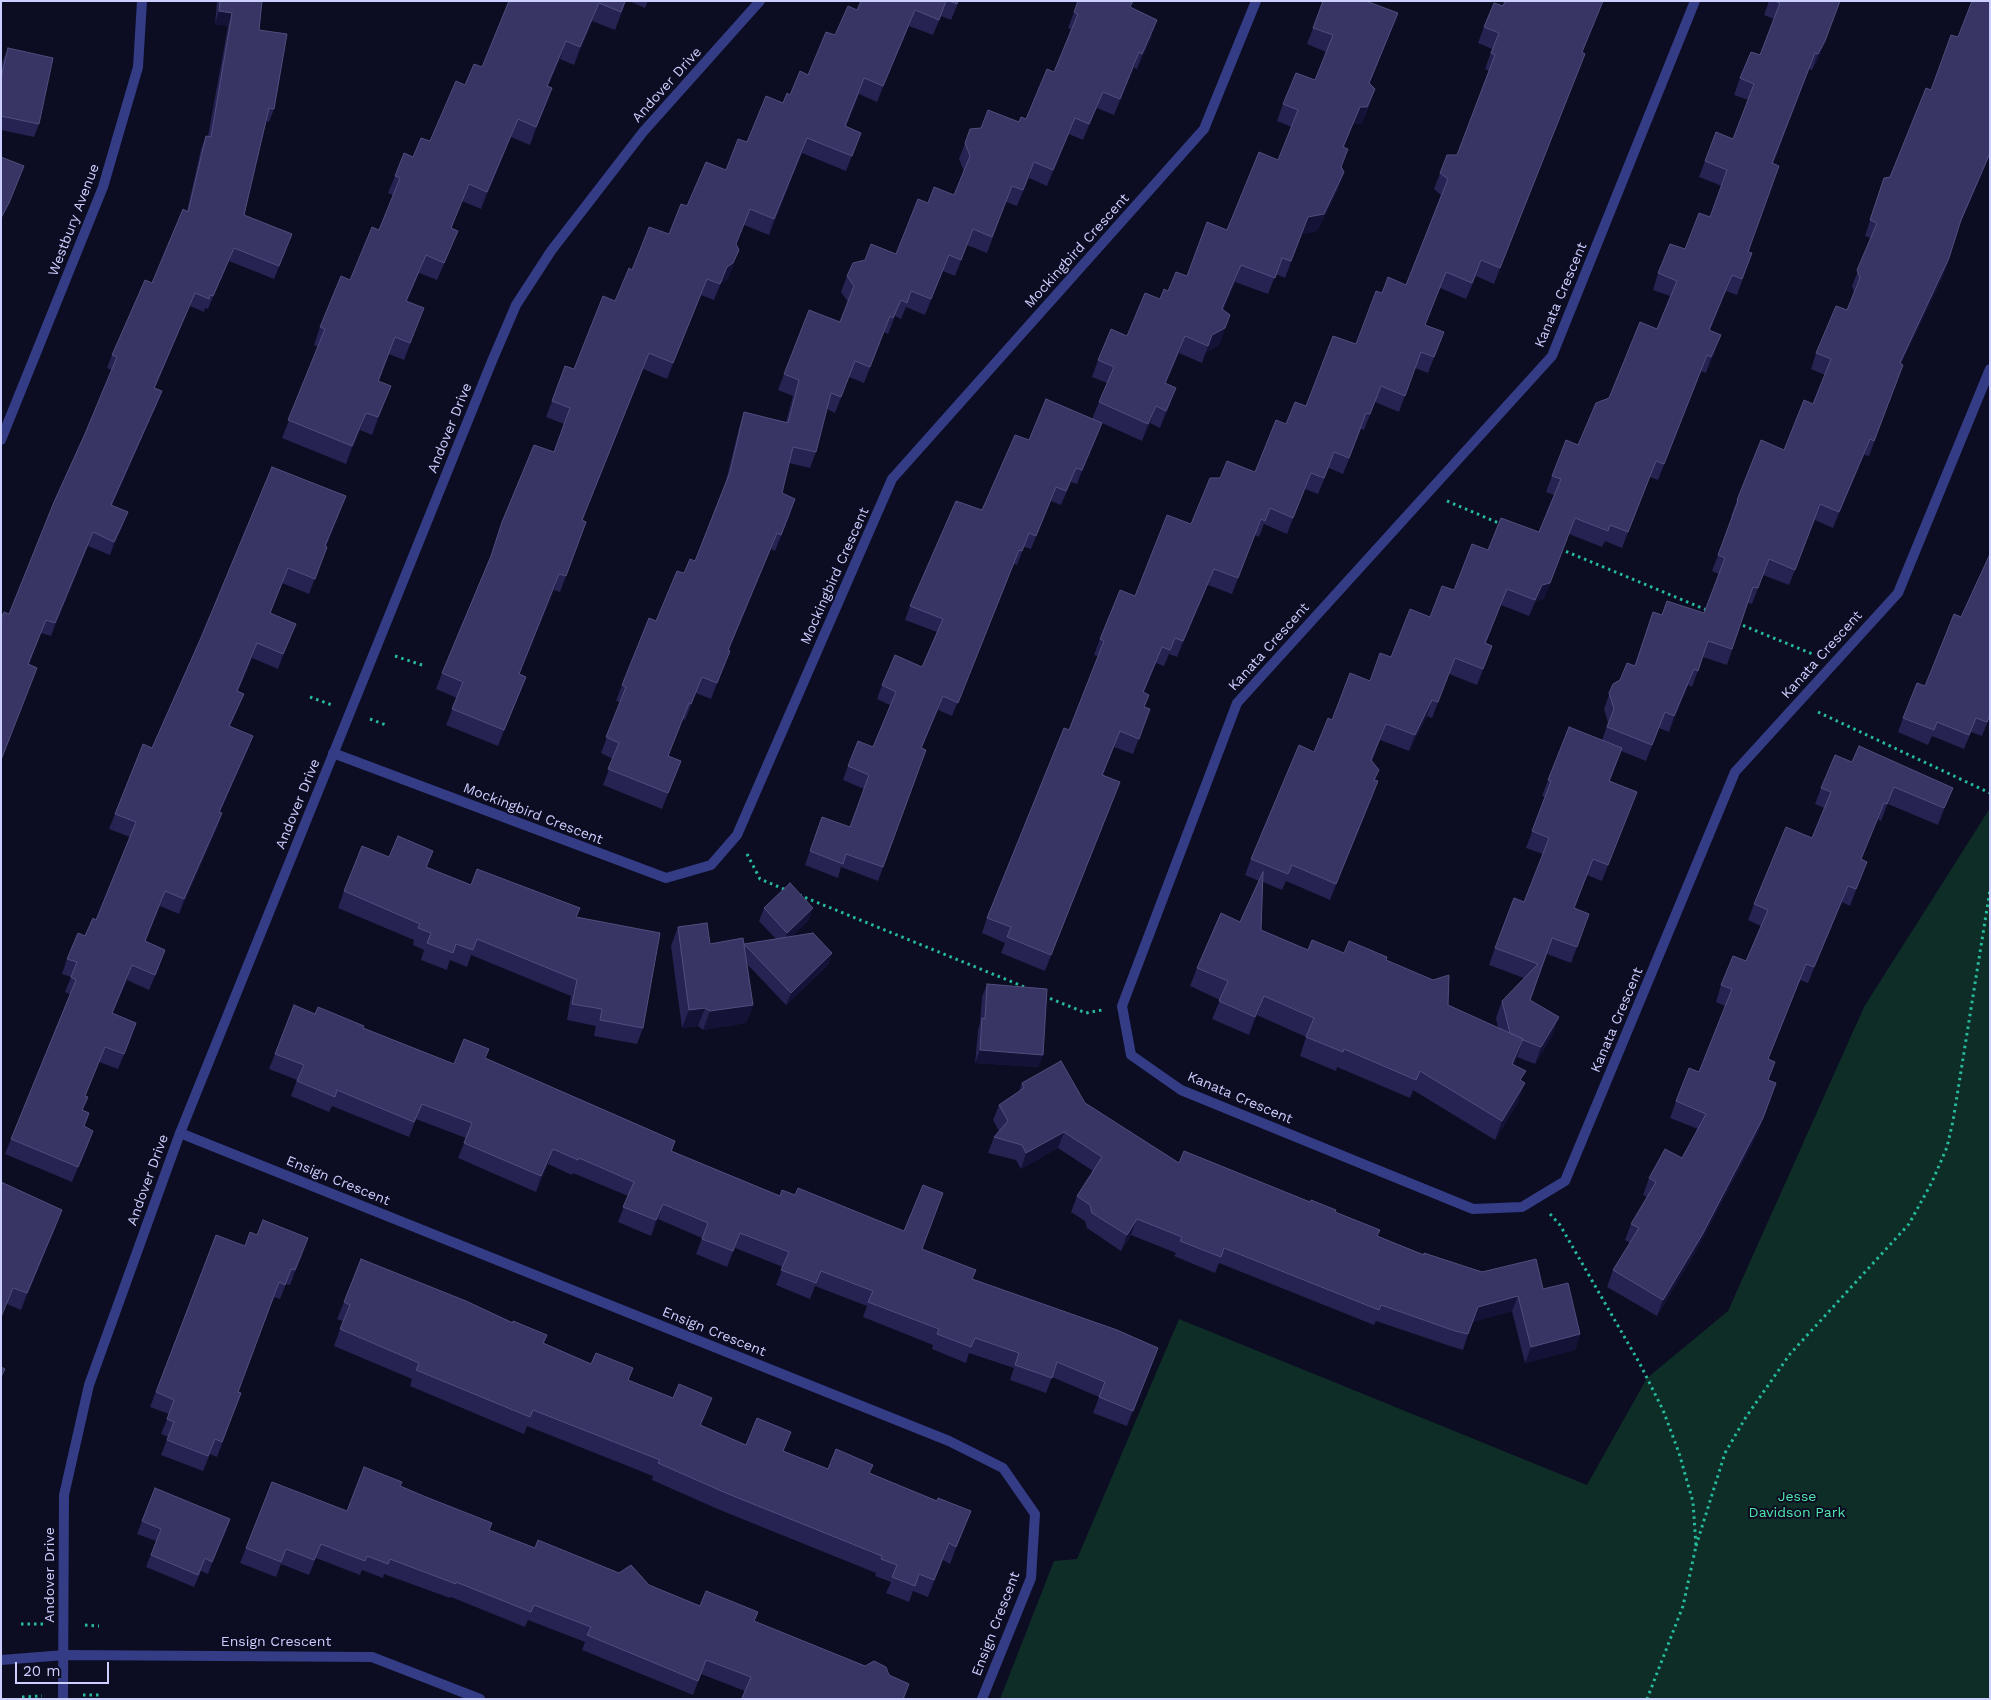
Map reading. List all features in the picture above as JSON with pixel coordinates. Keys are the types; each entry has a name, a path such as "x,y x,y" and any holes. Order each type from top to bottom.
{"street":[{"name":"Westbury Avenue","path":"1,440 103,187 138,67 142,1"},
{"name":"Andover Drive","path":"63,1699 65,1655 64,1495 89,1385 180,1133 516,305 551,251 643,132 760,1"},
{"name":"Mockingbird Crescent","path":"334,753 666,878 711,865 737,835 892,479 1204,129 1256,1"},
{"name":"Kanata Crescent","path":"1695,1 1552,356 1237,703 1122,1006 1131,1055 1181,1090 1473,1209 1522,1207 1565,1181 1735,772 1898,593 1990,370"},
{"name":"Ensign Crescent","path":"180,1133 949,1441 1002,1468 1036,1514 1031,1578 982,1699"},
{"name":"Ensign Crescent","path":"1,1660 65,1655 372,1656 480,1699"}],"path":[{"path":"1427,493 1508,527"},
{"path":"1554,546 1716,614"},
{"path":"1734,622 1834,663"},
{"path":"375,649 425,666"},
{"path":"1797,703 1990,793"},
{"path":"737,835 760,879 787,890"},
{"path":"1647,1699 1683,1606 1696,1546 1725,1453 1746,1417 1790,1354 1909,1224 1932,1182 1947,1147 1953,1121 1990,890"},
{"path":"796,894 1031,990"},
{"path":"1985,919 1990,914"},
{"path":"1040,994 1086,1013 1122,1006"},
{"path":"1536,1199 1560,1225 1640,1364 1664,1410 1679,1453 1692,1502 1696,1546"}],"green space":[{"name":"Jesse Davidson Park","path":"1990,808 1990,1699 1000,1699 1054,1561 1077,1559 1179,1319 1587,1485 1647,1378 1728,1311 1864,1007"}],"building":[{"path":"220,1 262,1 259,30 287,34 274,109 269,108 244,215 292,234 279,266 234,248 213,296 210,295 209,299 195,293 154,388 162,391 111,505 128,512 114,542 93,532 55,623 46,620 28,664 37,668 1,760 1,618 4,612 9,614 54,502 117,357 112,355 145,280 152,283 183,209 188,212 206,136 211,137 232,13 219,11"},
{"path":"509,1 625,1 621,12 599,3 580,47 566,41 547,86 552,88 536,127 518,119 487,192 469,184 451,228 458,231 444,263 426,255 406,301 424,308 410,343 395,337 378,381 391,386 378,417 366,413 352,446 288,420 325,329 320,327 341,276 350,280 372,227 379,230 400,178 395,176 404,153 413,157 421,138 430,141 456,81 465,85 474,64 482,67"},
{"path":"861,1 946,1 939,20 915,10 883,86 864,78 845,126 861,133 852,156 807,138 774,219 750,209 736,244 739,250 733,263 727,267 720,284 707,279 673,363 649,353 582,520 586,522 566,576 559,574 519,674 526,677 504,730 452,709 463,682 442,673 491,556 502,522 534,445 554,452 570,408 552,401 565,366 574,369 603,296 615,301 629,268 632,270 649,227 669,234 681,204 687,206 706,162 726,170 738,139 747,142 766,96 783,103 787,93 790,95 800,71 808,75 826,32 835,35 848,6 857,10"},
{"path":"1078,1 1133,1 1130,7 1157,20 1142,54 1139,52 1120,99 1103,92 1089,124 1075,118 1053,170 1034,162 1023,190 1012,186 992,237 973,229 961,260 949,255 931,299 911,291 907,303 901,300 893,318 890,316 870,367 855,361 841,397 831,393 816,452 793,447 782,493 795,499 781,535 777,533 728,650 730,651 717,683 702,677 691,704 689,703 668,756 681,761 668,793 608,769 619,743 606,737 626,687 622,685 649,618 656,621 677,571 684,573 690,559 695,561 730,472 744,412 788,423 799,380 784,374 809,310 840,322 854,286 847,276 853,263 865,260 871,244 896,254 918,199 928,203 934,187 954,195 970,156 965,143 970,129 981,128 988,110 1019,122 1021,117 1026,119 1047,69 1054,72 1078,14 1074,12"},
{"path":"1323,1 1366,1 1398,13 1369,83 1375,89 1367,107 1360,107 1343,147 1348,149 1341,167 1344,172 1324,214 1308,217 1291,261 1282,258 1275,278 1241,265 1222,309 1230,315 1225,328 1212,335 1208,346 1185,336 1165,383 1176,388 1166,411 1156,406 1148,424 1099,402 1114,367 1098,360 1111,329 1127,336 1145,293 1160,299 1164,289 1168,291 1176,272 1187,276 1207,222 1227,230 1259,152 1278,160 1298,110 1283,104 1296,73 1315,80 1333,35 1313,28"},
{"path":"1505,1 1603,1 1582,52 1585,54 1500,268 1481,260 1472,283 1446,272 1425,325 1444,332 1434,357 1421,352 1405,396 1381,386 1370,414 1366,413 1349,458 1334,452 1324,478 1311,473 1293,518 1270,508 1265,521 1261,519 1238,578 1214,569 1183,641 1175,638 1170,650 1162,647 1143,692 1149,695 1144,707 1150,709 1139,739 1120,731 1102,775 1120,782 1051,955 1007,937 1011,927 987,918 1064,728 1069,730 1104,641 1100,639 1120,590 1135,596 1167,515 1191,524 1210,478 1220,478 1227,461 1255,472 1276,420 1286,424 1295,402 1306,406 1333,336 1356,344 1376,291 1382,293 1388,277 1406,285 1448,179 1440,173 1447,155 1457,155 1495,55 1491,53 1499,33 1484,27 1494,3 1503,6"},
{"path":"1775,1 1840,1 1825,41 1818,54 1815,53 1772,163 1779,166 1748,252 1752,253 1742,279 1732,275 1709,330 1721,335 1711,357 1707,355 1664,464 1656,461 1628,532 1610,525 1608,531 1575,518 1550,583 1542,585 1535,600 1507,589 1485,643 1492,646 1483,669 1455,658 1438,702 1432,700 1415,735 1386,724 1371,760 1379,770 1374,780 1378,781 1336,884 1292,865 1288,874 1251,859 1299,745 1314,752 1328,718 1332,720 1350,673 1370,681 1380,653 1391,657 1410,609 1430,617 1442,586 1454,590 1472,544 1488,550 1501,518 1539,532 1561,479 1552,476 1566,440 1578,445 1596,403 1609,398 1640,322 1657,329 1677,281 1658,273 1670,244 1685,249 1699,213 1710,217 1727,170 1705,161 1716,132 1733,139 1754,84 1740,78 1751,52 1760,55 1780,3"},
{"path":"1972,1 1990,1 1990,153 1961,220 1949,258 1900,363 1903,365 1874,441 1870,439 1839,512 1820,504 1795,570 1769,559 1758,588 1753,587 1732,649 1708,641 1698,671 1694,669 1674,716 1665,712 1652,745 1607,727 1614,709 1609,693 1613,684 1620,680 1627,663 1635,666 1653,612 1662,615 1667,601 1704,613 1725,558 1718,555 1761,440 1784,450 1804,400 1813,404 1831,359 1816,353 1836,306 1847,310 1860,278 1857,270 1877,223 1870,220 1884,178 1890,177 1926,88 1931,90 1951,35 1958,37"},
{"path":"8,48 53,58 39,124 1,116 1,78"},
{"path":"1,157 24,166 1,218"},
{"path":"1046,399 1102,423 1082,470 1076,468 1066,491 1056,487 1036,536 1029,533 1022,551 1019,550 958,703 943,696 921,748 926,750 883,867 846,854 843,864 810,851 822,817 850,827 869,775 848,766 858,741 873,747 896,692 882,685 895,655 922,667 943,619 910,606 956,501 982,510 1015,435 1029,440"},
{"path":"272,467 346,496 325,546 327,547 315,579 288,568 270,613 296,624 283,654 257,643 237,691 244,694 229,726 253,736 219,812 222,813 184,899 165,891 145,941 165,950 155,975 132,965 112,1013 136,1023 124,1054 105,1047 85,1096 88,1097 82,1110 89,1113 84,1126 93,1131 78,1167 11,1139 76,980 71,977 77,962 67,959 78,933 85,936 93,918 96,920 136,822 115,814 143,744 152,748 200,640"},
{"path":"1990,554 1990,715 1987,722 1976,718 1969,735 1937,722 1934,730 1903,718 1917,683 1925,686 1954,614 1961,617"},
{"path":"1569,727 1622,748 1609,781 1637,792 1608,865 1593,859 1574,908 1589,914 1577,947 1552,938 1530,1000 1559,1017 1541,1047 1510,1033 1502,1001 1538,964 1495,948 1514,898 1524,902 1549,838 1532,831 1551,781 1548,780"},
{"path":"1859,746 1953,788 1944,808 1894,787 1887,804 1884,803 1861,859 1867,862 1856,889 1848,886 1814,967 1806,964 1768,1059 1775,1062 1768,1080 1776,1083 1763,1118 1702,1235 1663,1300 1613,1270 1639,1228 1631,1224 1656,1182 1649,1178 1665,1149 1682,1158 1706,1114 1676,1101 1689,1068 1699,1072 1732,989 1721,985 1733,956 1746,961 1768,910 1754,904 1786,827 1812,838 1831,792 1821,788 1835,755 1852,762"},
{"path":"398,836 433,851 426,867 471,885 477,869 580,908 576,917 660,933 643,1028 600,1020 602,1009 572,1004 577,980 477,939 473,950 456,944 453,953 427,943 431,933 418,928 420,924 344,891 362,846 389,857"},
{"path":"1263,872 1261,930 1308,950 1312,940 1344,953 1349,941 1387,957 1386,960 1433,980 1449,975 1448,1005 1523,1039 1512,1064 1526,1071 1520,1080 1525,1083 1502,1121 1420,1071 1416,1080 1344,1049 1343,1052 1306,1037 1314,1018 1264,996 1255,1017 1219,1001 1228,981 1197,968 1221,913 1240,922"},
{"path":"790,883 813,908 787,933 764,908"},
{"path":"707,923 710,944 743,938 753,1005 710,1011 705,1008 689,1010 678,927"},
{"path":"813,933 832,953 791,993 744,944"},
{"path":"987,984 1047,989 1043,1055 980,1050 982,1018 985,1019"},
{"path":"294,1005 315,1014 318,1007 364,1026 363,1028 454,1064 464,1039 489,1049 485,1058 675,1141 671,1151 780,1196 782,1190 795,1195 798,1188 904,1231 923,1185 943,1193 922,1249 976,1270 972,1279 1117,1330 1158,1348 1133,1411 1099,1397 1105,1382 1057,1362 1052,1378 1015,1365 1019,1353 975,1338 971,1347 937,1334 939,1329 868,1302 873,1291 821,1271 816,1283 781,1270 789,1252 740,1233 733,1251 702,1239 708,1223 663,1204 656,1220 623,1207 634,1182 579,1158 578,1160 553,1149 541,1176 464,1143 472,1123 422,1104 414,1122 337,1090 335,1097 297,1081 304,1065 275,1054"},
{"path":"1061,1061 1085,1103 1179,1163 1184,1151 1310,1202 1311,1200 1336,1210 1335,1212 1380,1230 1377,1236 1424,1255 1424,1253 1482,1272 1536,1259 1543,1289 1568,1283 1580,1334 1531,1347 1518,1296 1478,1307 1468,1334 1381,1305 1379,1310 1224,1248 1221,1257 1180,1241 1182,1237 1137,1219 1127,1235 1092,1213 1090,1205 1077,1196 1102,1157 1064,1132 1026,1153 1022,1145 994,1137 1008,1121 999,1105 1024,1088 1022,1083"},
{"path":"1,1182 62,1210 27,1293 13,1288 1,1317"},
{"path":"263,1220 308,1238 295,1270 291,1269 285,1285 279,1282 238,1392 241,1393 222,1442 215,1439 208,1456 167,1440 174,1422 167,1419 174,1400 156,1392 216,1235 245,1246 250,1232 257,1235"},
{"path":"361,1259 466,1301 513,1323 513,1321 547,1335 543,1343 591,1364 596,1353 633,1368 628,1380 673,1398 679,1384 712,1398 700,1425 746,1445 757,1418 791,1432 783,1451 828,1469 836,1449 873,1465 869,1473 937,1501 938,1498 971,1511 956,1547 949,1543 934,1580 919,1574 915,1586 892,1577 897,1565 881,1559 882,1556 726,1493 658,1463 660,1460 533,1410 530,1417 416,1370 419,1363 340,1329 350,1305 344,1302"},
{"path":"1,1367 5,1369 1,1377"},
{"path":"364,1467 402,1482 400,1486 492,1523 489,1530 535,1548 538,1540 619,1573 631,1565 649,1585 700,1606 706,1591 758,1612 754,1621 865,1666 874,1661 886,1667 889,1675 909,1684 903,1699 743,1699 751,1677 706,1660 698,1681 587,1635 591,1627 534,1605 531,1612 456,1582 456,1584 390,1559 388,1564 367,1556 365,1561 321,1544 314,1560 286,1549 281,1562 246,1548 272,1482 347,1511"},
{"path":"155,1488 230,1519 212,1562 205,1558 198,1575 151,1555 161,1529 142,1521"}]}
